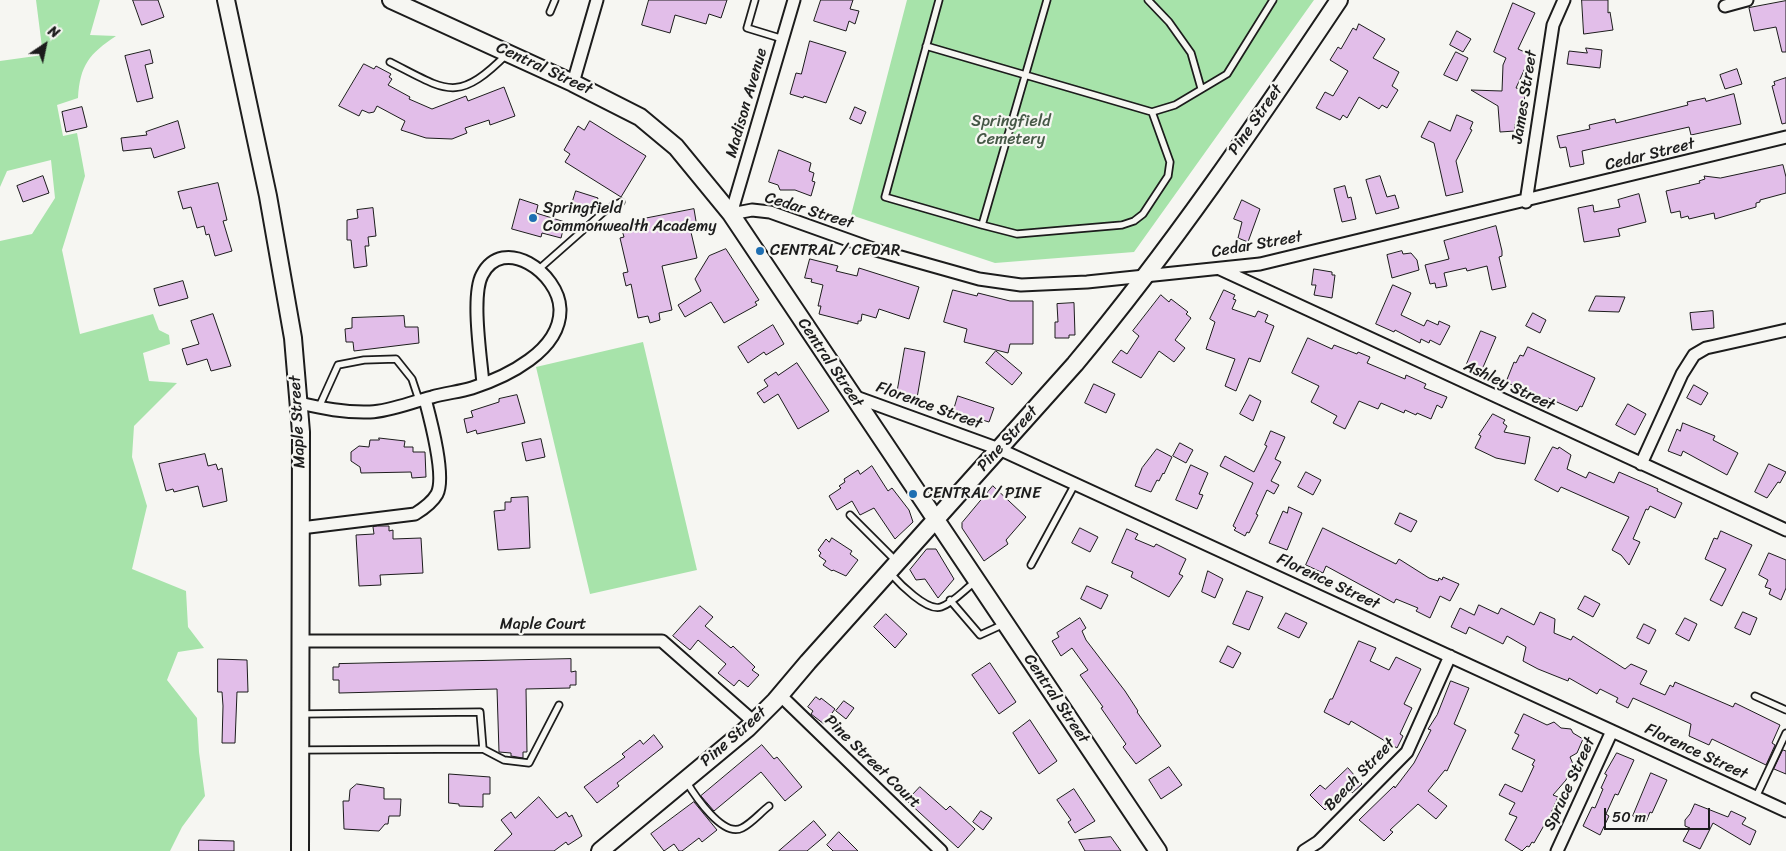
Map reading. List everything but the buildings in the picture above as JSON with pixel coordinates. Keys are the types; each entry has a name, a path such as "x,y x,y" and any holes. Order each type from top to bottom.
{"main road":[{"name":"Maple Street","path":"226,0 271,215 293,338 301,432 300,851"},
{"name":"Central Street","path":"391,0 508,52 618,105 652,127 693,166 732,214 1158,851"},
{"name":"Pine Street","path":"600,851 754,722 1075,364 1145,276 1339,0"}],"street":[{"path":"572,83 597,0"},
{"name":"Madison Avenue","path":"732,214 794,0"},
{"name":"James Street","path":"1526,202 1553,25 1564,0"},
{"path":"1725,6 1748,0"},
{"name":"Cedar Street","path":"732,214 752,210 770,212 876,250 1002,284 1058,284 1260,264 1526,202 1786,137"},
{"path":"298,402 344,412 368,412 397,408 483,384 510,371 536,353 549,340 558,326 560,309 557,293 550,279 539,269 522,260 504,259 490,265 480,277 477,303 483,384"},
{"name":"Ashley Street","path":"1220,268 1786,530"},
{"path":"1641,464 1682,374 1694,355 1706,348 1786,330"},
{"name":"Florence Street","path":"852,395 999,449 1786,811"},
{"path":"301,528 415,514 427,506 438,492 439,464 422,400"},
{"name":"Maple Court","path":"301,641 662,641 754,722"},
{"name":"Beech Street","path":"1304,851 1318,842 1407,752 1450,656"},
{"name":"Pine Street Court","path":"780,695 942,851"},
{"name":"Spruce Street","path":"1557,851 1612,731"}],"lane":[{"path":"550,12 554,0"},
{"path":"755,0 747,28 783,39"},
{"path":"939,0 885,197 1017,234 1122,225 1134,221 1143,214 1168,176 1170,162 1152,112"},
{"path":"982,225 1047,0"},
{"path":"1148,0 1169,22 1191,53 1201,88"},
{"path":"926,46 1152,112 1175,105 1227,74 1273,0"},
{"path":"390,62 432,83 454,89 473,83 508,52"},
{"path":"539,269 607,209 621,202"},
{"path":"319,407 338,365 364,360 396,359 412,379 422,400"},
{"path":"1031,565 1075,484"},
{"path":"850,515 923,603 931,607 940,608 977,581"},
{"path":"950,600 980,635 1005,623"},
{"path":"1755,696 1786,710"},
{"path":"301,750 483,749 504,760 529,764 558,705"},
{"path":"301,714 480,712 483,749"},
{"path":"1756,797 1786,733"},
{"path":"685,780 715,818 730,830 741,828 769,806"}],"green space":[{"path":"36,0 100,0 90,35 116,36 99,49 88,61 81,77 78,98 57,105 63,136 77,133 85,176 62,250 80,334 153,314 159,330 169,335 170,344 143,353 149,381 177,383 134,426 132,457 147,506 132,569 186,591 188,627 204,648 178,652 167,680 197,718 205,796 182,827 170,851 0,851 0,241 32,234 55,198 51,160 7,171 0,187 0,61 43,55"},
{"name":"Springfield Cemetery","path":"907,0 1314,0 1134,252 995,263 851,215"},
{"path":"643,342 697,570 590,594 536,367"}],"place":[{"name":"Springfield Commonwealth Academy","path":"533,218"},
{"name":"CENTRAL / CEDAR","path":"760,251"},
{"name":"CENTRAL / PINE","path":"913,494"}]}
